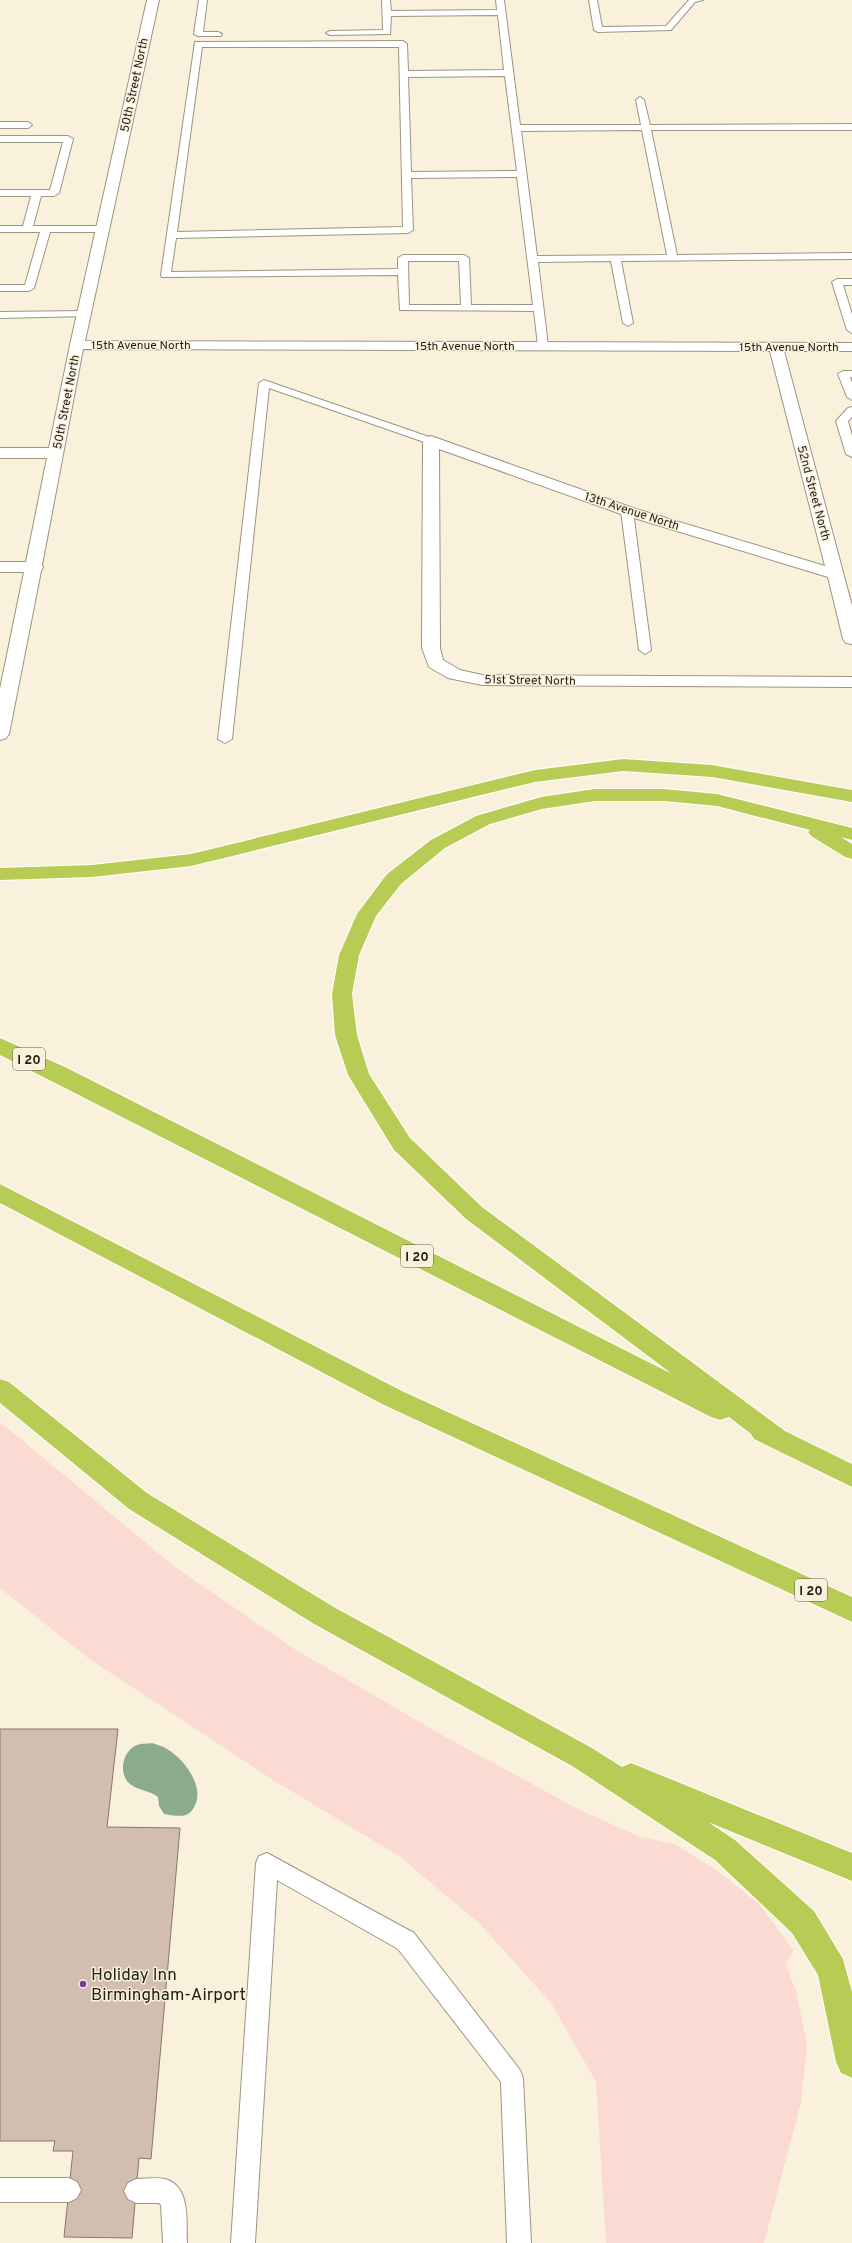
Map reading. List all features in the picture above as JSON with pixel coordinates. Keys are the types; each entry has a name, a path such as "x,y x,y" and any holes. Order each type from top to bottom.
{"highway":[{"path":"0,874 92,871 192,860 535,776 623,765 712,771 852,796"},
{"path":"712,771 852,804"},
{"path":"776,1438 474,1213 402,1144 359,1076 346,1035 342,994 349,955 367,914 394,880 438,844 483,820 541,803 587,796 664,795 717,800 852,834"},
{"path":"799,820 852,852"},
{"name":"I 20","path":"0,1046 57,1073 852,1476"},
{"name":"I 20","path":"0,1193 393,1398 852,1610"},
{"path":"0,1389 138,1502 323,1615 582,1757 725,1850 803,1922 832,1970 852,2062"},
{"path":"582,1757 852,1867"}],"street":[{"name":"50th Street North","path":"0,734 5,690 35,567 77,345 153,0"},
{"name":"15th Avenue North","path":"77,345 852,347"},
{"name":"52nd Street North","path":"776,346 852,639"},
{"name":"13th Avenue North","path":"431,441 627,511 835,574"},
{"name":"51st Street North","path":"431,441 431,648 435,663 454,674 482,680 852,682"},
{"path":"0,454 56,453"},
{"path":"0,567 35,567"}],"lane":[{"path":"202,0 198,34 229,34"},
{"path":"324,33 387,32 386,0"},
{"path":"500,0 543,346"},
{"path":"593,0 598,30 668,28 693,0 699,0"},
{"path":"387,14 502,12"},
{"path":"171,235 408,230 403,44 198,44 171,235 166,275 403,272"},
{"path":"404,74 510,73"},
{"path":"640,100 673,258"},
{"path":"0,125 28,125"},
{"path":"516,128 852,127"},
{"path":"0,139 68,139 54,193 0,193"},
{"path":"406,175 522,174"},
{"path":"27,229 37,193"},
{"path":"0,229 102,229"},
{"path":"0,288 29,288 46,229"},
{"path":"532,259 852,256"},
{"path":"466,308 464,258 403,258 404,308 466,308 538,308"},
{"path":"615,258 628,322"},
{"path":"852,282 837,282 852,330"},
{"path":"0,315 84,314"},
{"path":"852,374 843,374 852,398"},
{"path":"225,739 264,383 431,441"},
{"path":"852,410 842,421 852,454"},
{"path":"627,511 645,650"},
{"path":"243,2243 267,1863 406,1941 512,2078 519,2243"},
{"path":"0,2190 68,2190"},
{"path":"136,2191 164,2191 173,2200 175,2243"}],"shaded area":[{"path":"0,1422 175,1567 296,1650 442,1735 580,1810 640,1837 675,1844 719,1872 759,1904 793,1950 786,1965 796,1991 807,2045 801,2102 764,2243 606,2243 596,2082 551,2003 480,1924 399,1856 273,1780 88,1658 0,1588"},
{"path":"152,1743 164,1747 173,1753 185,1765 194,1780 197,1788 196,1803 192,1810 184,1816 164,1814 159,1806 158,1797 133,1786 126,1780 123,1763 128,1752 137,1745"}],"building":[{"name":"Holiday Inn Birmingham-Airport","path":"0,1729 118,1729 107,1827 180,1828 151,2159 139,2158 132,2238 64,2237 73,2151 53,2151 55,2141 0,2141"}],"place":[{"name":"Holiday Inn Birmingham-Airport","path":"83,1984"}]}
